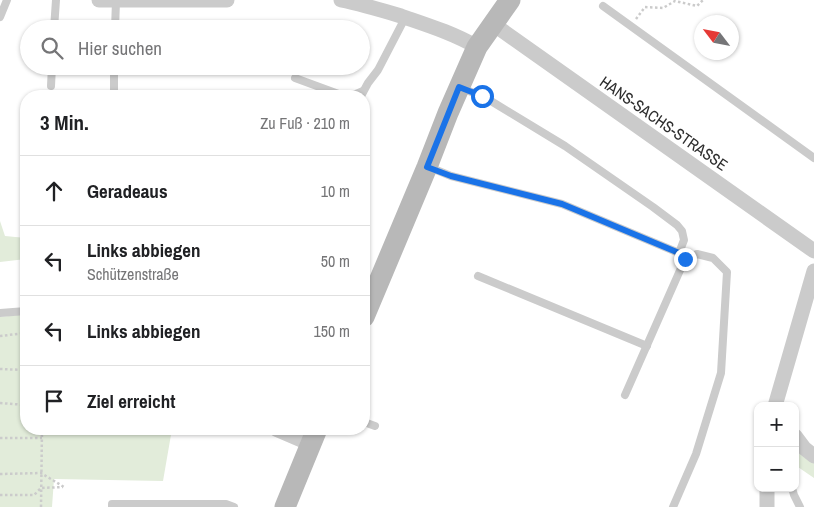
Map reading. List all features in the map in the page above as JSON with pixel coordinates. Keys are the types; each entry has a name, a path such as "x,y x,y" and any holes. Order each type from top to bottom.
{"street":[{"path":"99,0 227,0"},
{"path":"341,0 366,5 458,36 477,47"},
{"path":"370,303 477,47 506,2"},
{"name":"HANS-SACHS-STRASSE","path":"493,24 814,251"},
{"path":"776,402 814,271"},
{"path":"285,507 314,436"},
{"path":"799,441 814,456"},
{"path":"767,507 768,492"}],"lane":[{"path":"0,17 7,0"},
{"path":"55,20 56,0"},
{"path":"116,1 116,20"},
{"path":"604,6 814,158"},
{"path":"365,90 378,70 405,18"},
{"path":"51,86 52,75"},
{"path":"114,75 114,90"},
{"path":"295,78 328,90"},
{"path":"459,87 484,97 564,146 653,206 682,231 684,240 679,253"},
{"path":"427,167 451,176 562,204 679,253 685,259"},
{"path":"625,396 685,259 697,254 713,258 727,272 720,373 696,454 673,507"},
{"path":"478,276 647,346"},
{"path":"0,314 20,312"},
{"path":"370,424 375,426"},
{"path":"793,492 799,506"},
{"path":"112,507 112,504 226,504 234,507"}],"path":[{"path":"631,26 645,7 663,8 675,1 696,6 703,0"},
{"path":"0,336 20,334"},
{"path":"0,369 20,370"},
{"path":"0,403 20,405"},
{"path":"0,438 42,438 41,507"},
{"path":"0,474 41,473 64,486 42,488 34,495 0,495"}],"green space":[{"path":"0,221 5,236 20,237 20,260 0,262"},
{"path":"20,315 20,435 171,435 163,481 54,479 52,507 0,507 0,317"},
{"path":"799,445 814,460 814,478 799,468"}],"route":[{"path":"482,96 459,87 427,167 451,176 562,204 679,253 685,259"}]}
